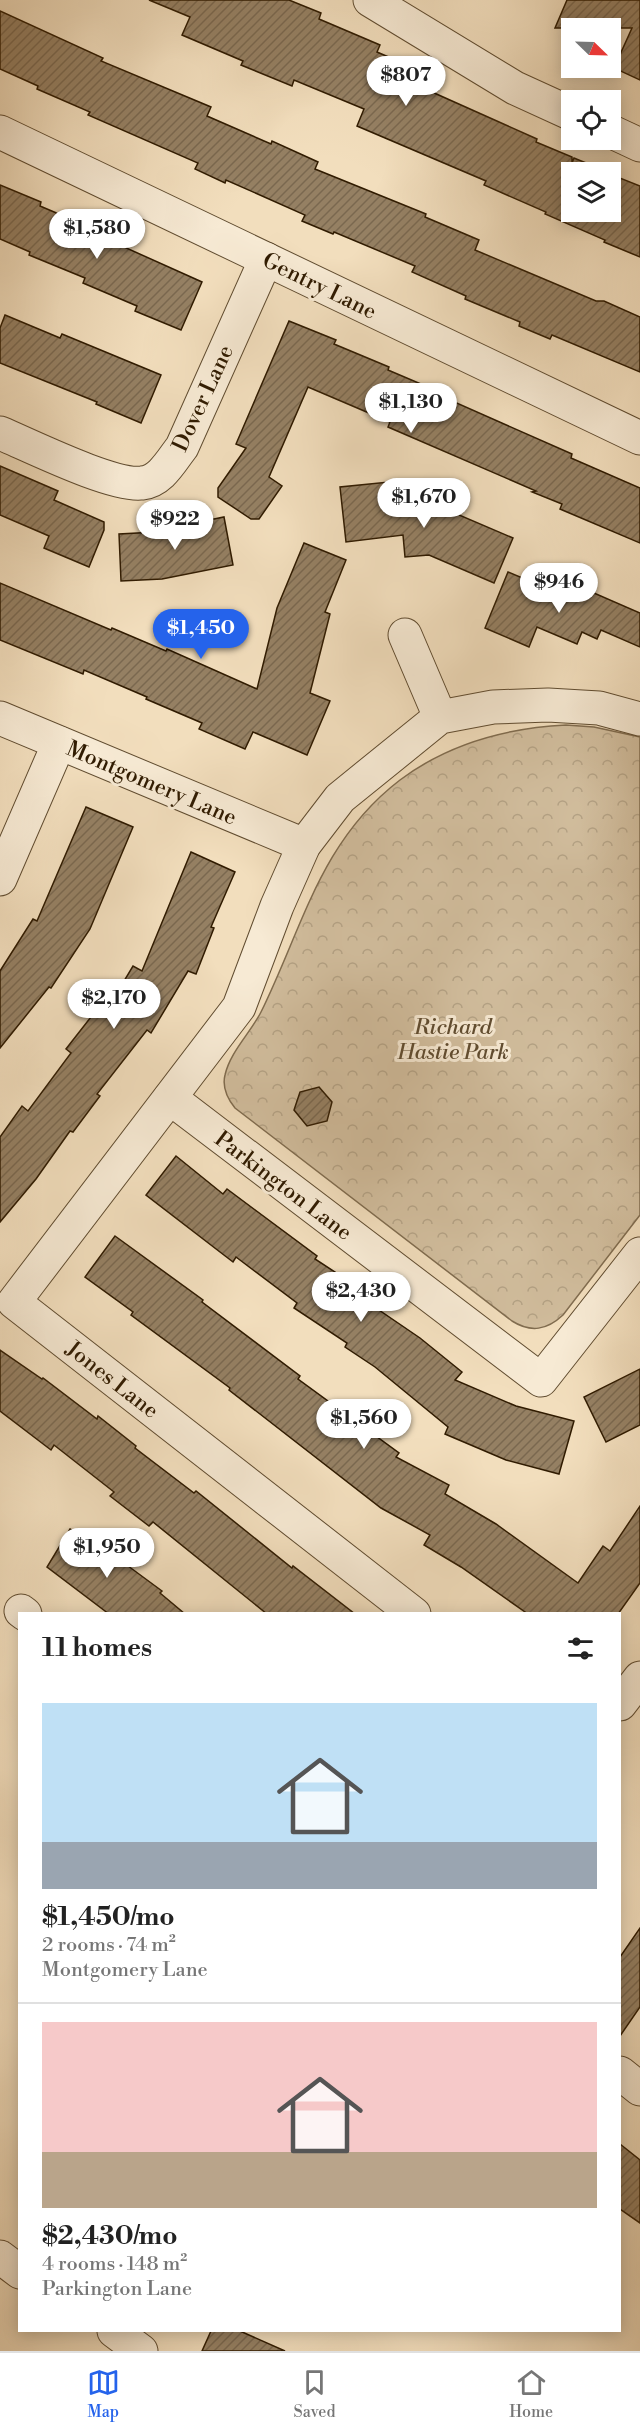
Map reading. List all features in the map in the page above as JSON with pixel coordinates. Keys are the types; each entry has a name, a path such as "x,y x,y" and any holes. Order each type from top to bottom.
{"street":[{"path":"370,0 515,88 561,109"},
{"name":"Gentry Lane","path":"0,132 640,438"},
{"path":"621,136 640,145"},
{"name":"Dover Lane","path":"0,432 116,482 143,483 162,474 182,447 266,259"},
{"path":"405,635 440,717"},
{"path":"170,1098 239,1007 277,906 304,845 340,798 440,717 493,707 548,705 599,708 640,720"},
{"name":"Montgomery Lane","path":"0,718 304,845"},
{"path":"0,879 58,743"},
{"name":"Parkington Lane","path":"170,1098 541,1380 640,1254"},
{"name":"Jones Lane","path":"170,1098 14,1302 411,1612"},
{"path":"621,1703 640,1678"},
{"path":"0,2257 18,2270"},
{"path":"115,2332 141,2351"}],"green space":[{"name":"Richard Hastie Park","path":"566,725 594,727 640,737 640,1215 563,1315 545,1327 532,1328 512,1321 235,1108 226,1092 224,1079 231,1058 261,1012 316,887 350,830 373,804 418,767 458,748 500,734"}],"building":[{"path":"149,0 289,0 321,13 319,19 380,45 377,52 437,78 432,92 572,157 572,162 561,162 561,221 484,185 486,181 357,126 364,109 294,80 292,86 241,65 243,61 182,35 190,17"},
{"path":"567,0 640,0 640,80 621,71 621,52 632,28 621,28 621,18 561,18 561,28 555,28"},
{"path":"0,11 103,58 101,61 211,107 207,116 318,162 315,169 426,214 425,217 479,240 475,250 640,317 640,372 552,335 550,339 519,326 520,322 465,299 466,296 412,272 415,266 302,221 305,215 226,180 225,183 195,169 198,163 88,115 90,112 37,89 38,86 0,69"},
{"path":"574,158 584,162 572,162"},
{"path":"621,178 640,186 640,257 604,242 605,240 563,222 621,222"},
{"path":"0,185 41,202 40,206 94,229 93,233 202,282 181,330 135,311 137,306 83,283 85,278 29,255 30,252 0,239"},
{"path":"5,315 60,338 62,334 161,375 141,423 96,404 97,402 0,363 0,328"},
{"path":"289,321 336,340 334,344 389,367 388,370 454,398 452,401 572,454 571,458 640,488 640,543 560,509 562,504 532,492 536,491 388,427 390,422 308,387 269,477 282,486 259,519 251,519 218,497 218,488 246,448 236,444"},
{"path":"0,466 58,491 54,500 104,522 104,530 89,567 44,548 49,536 0,515"},
{"path":"389,482 391,503 444,499 445,509 513,538 494,583 429,555 405,557 403,535 346,542 340,487"},
{"path":"224,517 233,565 162,579 121,581 119,534 175,531 175,527"},
{"path":"304,543 346,560 325,612 330,614 310,693 330,701 307,755 253,732 245,749 199,729 202,723 146,699 147,697 84,670 83,674 0,640 0,583 111,630 112,628 166,651 167,649 257,689 277,608"},
{"path":"508,572 565,596 571,583 640,613 640,647 601,630 597,639 582,632 577,644 537,627 529,647 485,628"},
{"path":"86,807 133,827 90,929 51,988 49,987 0,1048 0,971 33,919 37,921"},
{"path":"191,852 235,872 211,927 214,928 196,974 188,971 151,1033 147,1030 97,1094 100,1096 73,1132 70,1131 36,1179 0,1222 0,1137 22,1106 28,1111 71,1053 66,1049 98,1008 105,1013 133,966 142,971"},
{"path":"319,1087 332,1102 327,1121 307,1126 294,1110 300,1092"},
{"path":"176,1156 223,1194 227,1189 317,1256 315,1259 364,1291 360,1297 420,1338 462,1372 455,1380 516,1406 574,1421 559,1474 506,1460 445,1434 448,1427 375,1367 345,1347 347,1343 294,1308 297,1303 236,1257 233,1262 146,1195"},
{"path":"115,1236 203,1300 202,1302 300,1376 298,1379 399,1453 396,1457 449,1485 445,1494 496,1524 578,1583 603,1546 610,1551 640,1506 640,1583 619,1612 525,1612 461,1567 424,1545 430,1535 381,1508 229,1390 230,1388 131,1315 133,1312 85,1277"},
{"path":"0,1350 43,1378 97,1419 98,1416 136,1446 135,1448 194,1493 196,1491 292,1568 293,1566 352,1612 265,1612 153,1522 149,1526 110,1496 114,1492 54,1445 51,1450 0,1411"},
{"path":"640,1369 640,1425 606,1442 584,1397"},
{"path":"70,1529 120,1560 162,1591 160,1593 183,1612 106,1612 47,1567"},
{"path":"640,1928 640,2007 621,2035 621,1956"},
{"path":"621,2145 640,2160 640,2223 621,2210"},
{"path":"211,2332 242,2332 285,2351 202,2351"}]}
